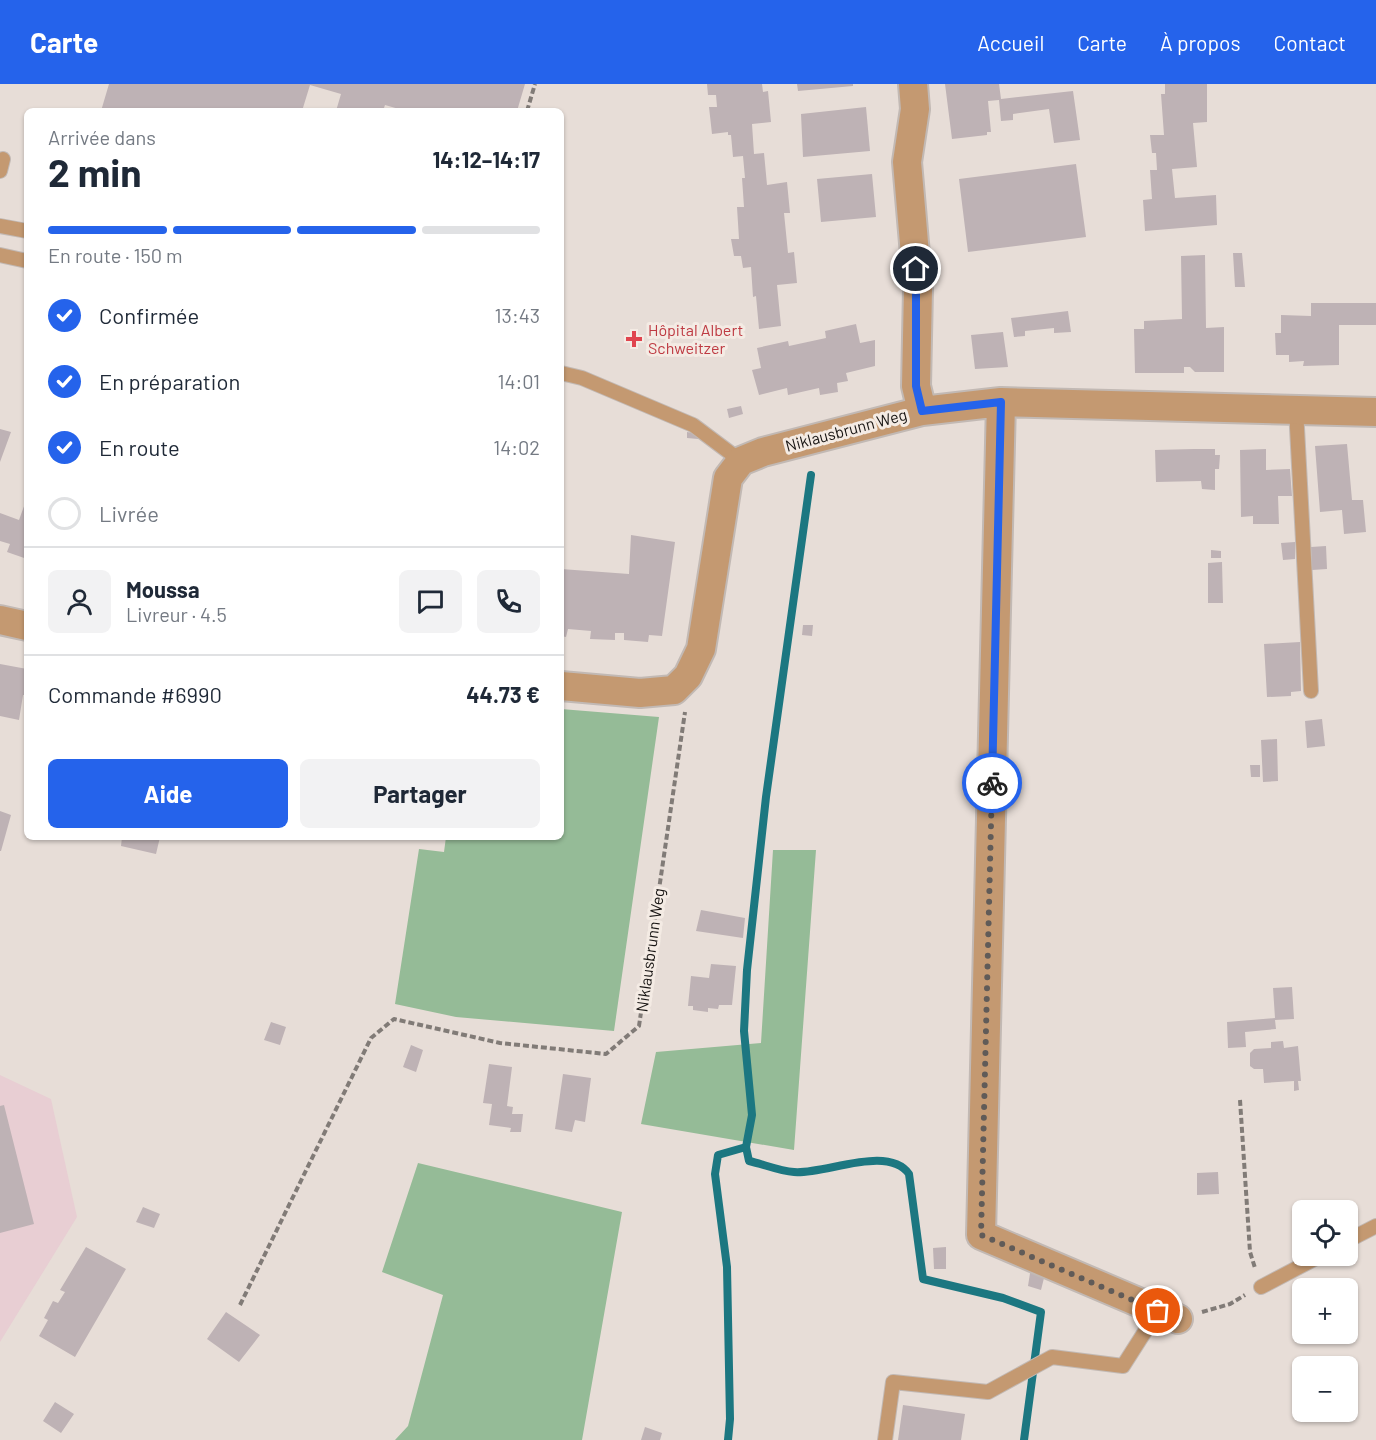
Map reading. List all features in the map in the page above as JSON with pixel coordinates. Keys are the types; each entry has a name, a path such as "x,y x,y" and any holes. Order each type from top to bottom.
{"street":[{"path":"913,84 915,109 907,162 918,289 916,386 922,411"},
{"path":"1001,402 981,1235 1168,1315"},
{"name":"Niklausbrunn Weg","path":"741,461 764,452 922,411 1001,402 1376,412"},
{"path":"564,686 640,693 674,690 688,676 701,649 728,478 741,461"},
{"path":"0,620 24,625"}],"lane":[{"path":"0,226 24,230"},
{"path":"0,255 24,260"},
{"path":"564,374 582,378 693,425 741,461"},
{"path":"1296,409 1311,692"},
{"path":"1358,1235 1376,1226"},
{"path":"1261,1287 1301,1266"},
{"path":"885,1440 893,1382 988,1392 1052,1357 1123,1366 1168,1315"}],"path":[{"path":"528,108 535,84"},
{"name":"Niklausbrunn Weg","path":"240,1305 371,1038 394,1019 500,1043 606,1054 639,1026 685,714 674,690"},
{"path":"1168,1315 1230,1304 1261,1287 1250,1252 1240,1100"}],"shaded area":[{"path":"0,1075 51,1099 77,1217 0,1342"}],"green space":[{"path":"564,709 659,717 614,1031 456,1017 395,1004 419,849 444,852 446,840 564,840"},
{"path":"773,850 816,850 794,1150 641,1124 656,1052 761,1043"},
{"path":"418,1163 622,1212 582,1440 395,1440 408,1426 443,1295 382,1272"}],"building":[{"path":"109,84 525,84 518,108 396,108 385,105 384,108 337,108 341,94 310,85 303,108 102,108"},
{"path":"707,84 762,84 763,92 768,91 771,122 752,124 754,154 764,153 767,185 787,182 790,213 784,213 788,253 794,252 797,283 777,285 781,326 759,329 756,296 753,297 751,267 743,268 741,256 734,256 731,239 739,239 737,207 744,207 743,156 733,157 731,135 728,135 728,132 712,134 709,107 717,107 716,95 708,95"},
{"path":"797,84 853,84 853,86 798,91"},
{"path":"945,84 999,84 1001,99 1073,91 1080,140 1054,143 1049,109 1013,114 1013,120 1001,121 999,100 988,101 991,132 987,132 987,135 952,139"},
{"path":"1165,84 1207,84 1207,122 1193,123 1197,167 1172,169 1175,198 1216,195 1217,225 1145,231 1143,200 1152,199 1150,170 1157,170 1156,153 1152,153 1150,135 1164,135 1161,94 1165,94"},
{"path":"866,107 870,151 803,157 801,114"},
{"path":"1076,164 1086,237 968,252 959,179"},
{"path":"872,174 876,217 821,222 817,179"},
{"path":"1233,253 1242,253 1245,287 1235,287"},
{"path":"1205,255 1206,328 1224,327 1224,372 1195,372 1190,367 1184,367 1184,373 1135,373 1134,329 1144,329 1144,321 1182,319 1181,256"},
{"path":"1311,303 1376,303 1376,325 1339,325 1339,365 1303,366 1304,361 1289,362 1289,355 1276,355 1275,333 1281,333 1281,315 1311,316"},
{"path":"1068,311 1071,332 1054,333 1054,328 1025,331 1025,336 1014,337 1011,318"},
{"path":"856,324 860,343 875,340 875,366 846,373 848,381 837,383 838,392 820,395 819,388 788,395 787,388 759,395 752,370 761,368 757,348 788,341 789,346 826,338 825,331"},
{"path":"1003,332 1008,367 975,369 971,335"},
{"path":"741,406 743,414 729,418 727,409"},
{"path":"0,429 11,432 0,462"},
{"path":"687,432 699,434 698,439 687,438"},
{"path":"1347,444 1352,500 1363,500 1366,532 1344,534 1342,510 1320,512 1315,446"},
{"path":"1215,449 1215,455 1220,455 1219,469 1215,469 1215,490 1202,489 1201,481 1156,482 1155,450"},
{"path":"1266,449 1266,470 1290,469 1292,496 1278,496 1279,524 1253,524 1253,516 1241,517 1240,450"},
{"path":"24,506 24,558 7,552 10,544 0,541 0,513 19,520"},
{"path":"631,535 675,542 662,636 649,635 648,642 624,640 624,633 615,633 615,640 590,639 591,631 568,629 566,637 564,637 564,569 629,574"},
{"path":"1295,542 1295,559 1283,560 1281,543"},
{"path":"1326,546 1327,569 1312,570 1311,547"},
{"path":"1211,550 1221,551 1221,558 1211,558"},
{"path":"1222,562 1223,603 1208,603 1208,563"},
{"path":"803,625 813,625 812,636 802,635"},
{"path":"1300,642 1301,691 1291,692 1291,696 1267,697 1264,644"},
{"path":"0,664 24,668 24,695 19,720 0,716"},
{"path":"1322,719 1325,746 1307,748 1305,721"},
{"path":"1277,739 1278,781 1263,782 1261,740"},
{"path":"1250,765 1260,765 1260,777 1251,777"},
{"path":"0,811 11,815 1,851 0,851"},
{"path":"122,840 159,840 156,854 121,846"},
{"path":"701,910 745,918 743,938 696,931"},
{"path":"711,964 736,966 732,1005 719,1005 718,1009 708,1008 708,1012 693,1010 693,1006 688,1006 691,976 709,978"},
{"path":"1292,987 1294,1019 1275,1020 1276,1029 1245,1032 1246,1047 1228,1048 1227,1022 1275,1018 1273,988"},
{"path":"271,1022 286,1027 280,1045 264,1040"},
{"path":"1283,1041 1284,1048 1298,1046 1301,1081 1298,1081 1299,1090 1294,1091 1294,1081 1264,1083 1263,1069 1254,1069 1250,1066 1250,1053 1254,1049 1271,1048 1271,1042"},
{"path":"411,1045 423,1050 416,1072 403,1067"},
{"path":"489,1064 512,1067 507,1106 513,1107 512,1114 523,1114 521,1132 510,1132 511,1128 489,1125 492,1104 483,1103"},
{"path":"563,1074 591,1078 585,1122 575,1120 572,1132 555,1129"},
{"path":"4,1105 34,1224 0,1233 0,1106"},
{"path":"1218,1172 1219,1194 1197,1195 1197,1173"},
{"path":"143,1207 160,1214 154,1228 136,1222"},
{"path":"86,1247 126,1269 75,1357 39,1336 48,1320 44,1318 53,1301 58,1303 65,1292 60,1290"},
{"path":"946,1247 946,1269 934,1269 933,1248"},
{"path":"1031,1267 1046,1270 1041,1290 1028,1286"},
{"path":"226,1312 260,1335 239,1362 207,1339"},
{"path":"55,1402 74,1414 61,1433 43,1421"},
{"path":"903,1405 965,1414 961,1440 898,1440"},
{"path":"645,1427 662,1433 660,1440 641,1440"}],"waterway":[{"path":"728,1440 730,1419 727,1267 715,1174 718,1155 746,1147 752,1115 744,1031 747,970 766,797 811,475"},
{"path":"746,1147 749,1161 794,1172 807,1172 871,1161 886,1161 899,1165 909,1174 923,1279 1003,1298 1041,1312 1024,1440"}],"way so far":[{"path":"992,783 981,1235 1158,1311"}],"place":[{"name":"Hôpital Albert Schweitzer","path":"634,339"}],"route":[{"path":"916,269 918,289 916,386 922,411 1001,402 992,783"}]}
